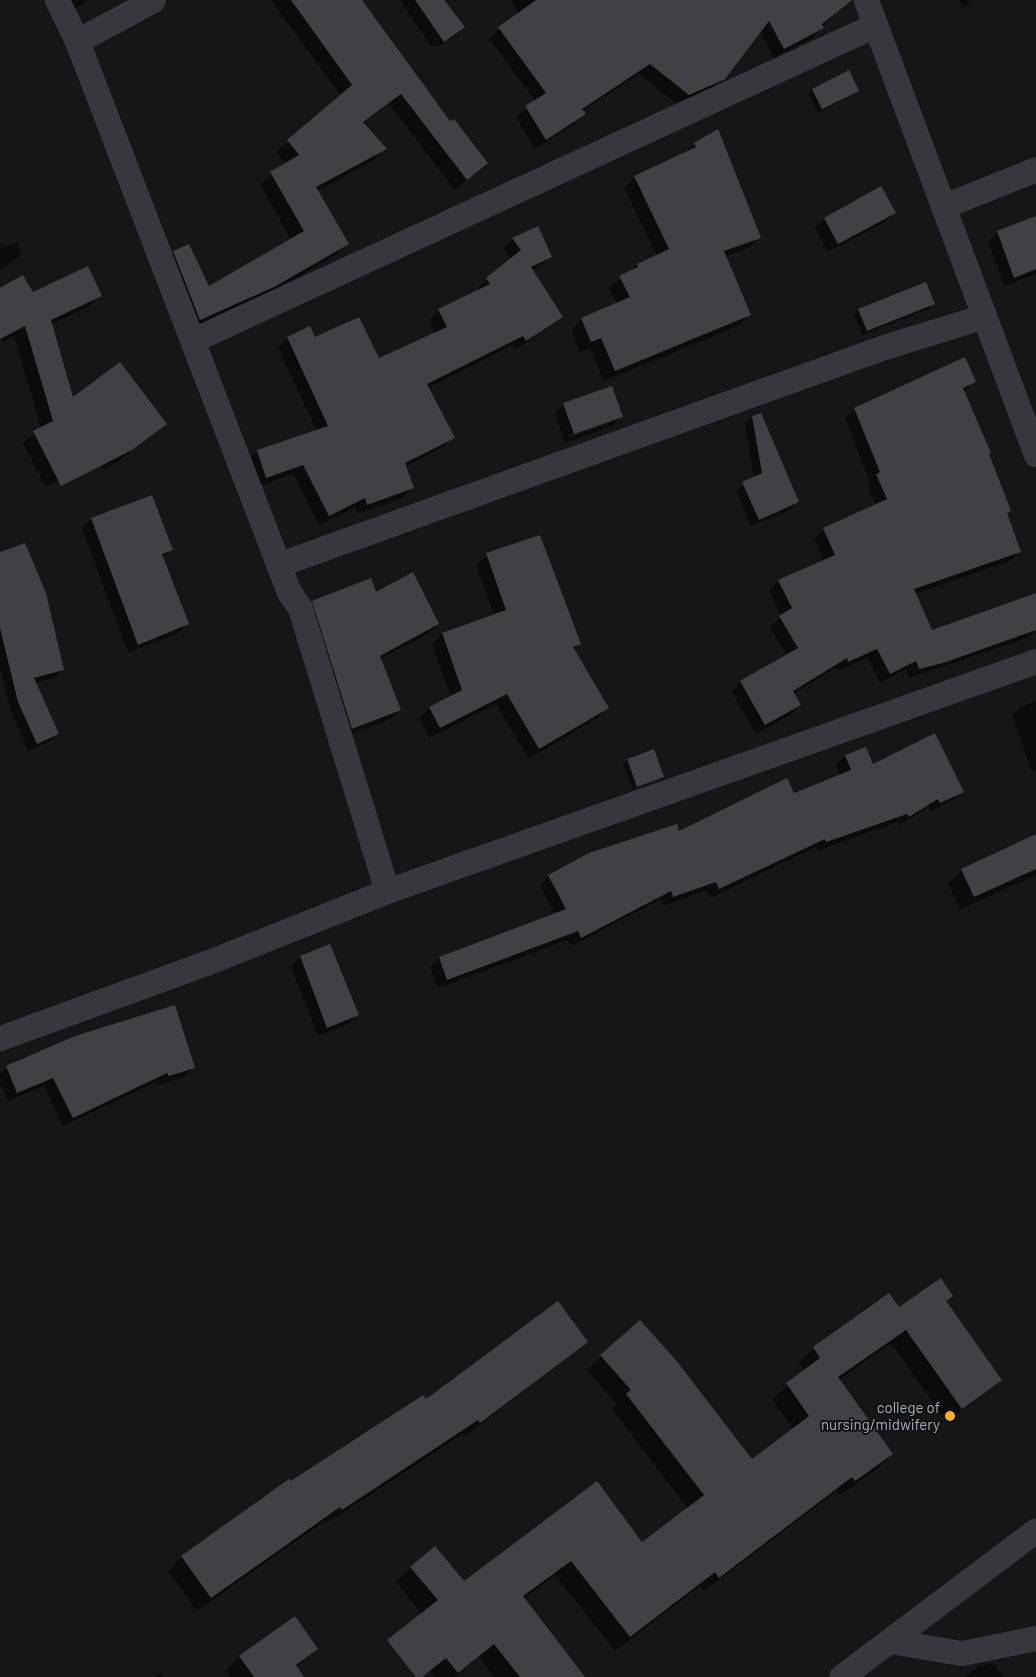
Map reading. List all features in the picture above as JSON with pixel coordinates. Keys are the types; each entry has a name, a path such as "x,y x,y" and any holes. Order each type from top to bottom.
{"street":[{"path":"56,0 77,41 280,564 289,592 300,608 387,891"},
{"path":"77,41 153,0"},
{"path":"866,0 1036,454"},
{"path":"193,340 875,25"},
{"path":"944,206 1036,169"},
{"path":"280,564 884,347 984,316"},
{"path":"0,1038 206,964 387,891 1036,660"},
{"path":"841,1677 1036,1530"},
{"path":"890,1641 962,1653 1036,1638"}],"building":[{"path":"291,0 362,0 450,121 454,119 488,163 467,180 401,94 363,122 387,149 316,187 349,244 274,287 200,320 173,251 189,244 209,286 304,231 270,172 299,155 287,140 352,85"},
{"path":"415,0 444,0 465,27 444,42"},
{"path":"536,0 852,0 822,24 824,28 784,49 769,21 725,79 689,95 650,64 582,109 586,114 546,140 525,106 546,93 498,27"},
{"path":"849,70 859,91 822,109 812,89"},
{"path":"718,129 761,238 724,251 751,315 615,371 601,338 591,342 581,318 630,297 619,276 638,267 637,264 669,249 634,176 696,147 694,143"},
{"path":"881,186 896,213 838,244 824,218"},
{"path":"1036,216 1036,269 1014,278 997,231"},
{"path":"538,226 552,257 531,267 563,317 526,341 523,336 427,384 455,438 405,463 414,488 367,505 365,498 329,516 303,465 266,478 257,450 328,426 287,337 310,326 315,337 359,317 379,358 447,327 438,309 490,284 486,278 521,250 512,238"},
{"path":"88,266 102,296 51,320 73,397 120,362 167,424 132,450 61,486 33,431 53,421 25,326 0,339 0,288 23,275 33,292"},
{"path":"926,282 935,304 867,331 858,309"},
{"path":"965,357 976,382 963,388 991,453 989,454 1011,511 1007,513 1021,552 914,589 932,630 1036,593 1036,630 943,663 919,669 916,661 890,674 877,649 848,662 847,658 793,691 801,705 765,725 740,681 798,648 779,616 792,608 778,580 835,555 823,528 887,499 876,474 880,472 854,408"},
{"path":"612,386 623,417 574,434 563,403"},
{"path":"761,413 799,502 759,520 742,482 762,473 752,416"},
{"path":"152,495 173,550 162,554 189,624 138,645 91,518"},
{"path":"540,535 581,644 573,647 609,708 539,749 507,694 440,728 429,707 462,690 442,633 506,610 486,553"},
{"path":"25,543 46,593 64,670 34,678 59,734 37,744 18,702 0,628 0,552"},
{"path":"413,572 439,624 380,656 401,710 352,729 312,601 371,578 376,592"},
{"path":"935,733 964,792 940,803 938,799 909,817 907,814 826,842 825,839 719,889 716,882 673,897 671,891 581,938 578,931 447,980 439,957 566,909 548,875 589,853 677,824 679,831 787,778 794,793 851,770 845,755 866,747 873,764"},
{"path":"654,749 664,777 637,787 627,759"},
{"path":"1036,834 1036,869 974,897 961,869"},
{"path":"330,944 359,1015 327,1028 300,956"},
{"path":"175,1005 195,1068 169,1076 167,1073 73,1118 53,1078 17,1093 6,1066 75,1036"},
{"path":"941,1278 953,1296 946,1301 1002,1380 962,1409 906,1330 838,1377 893,1454 855,1481 852,1477 719,1578 715,1572 630,1637 571,1561 523,1596 585,1677 520,1677 494,1644 458,1673 446,1658 422,1677 416,1677 387,1640 438,1600 410,1567 435,1546 464,1581 597,1481 642,1542 704,1495 626,1394 631,1390 600,1355 640,1320 675,1359 752,1459 809,1416 786,1383 820,1358 813,1347 889,1293 899,1307"},
{"path":"558,1301 588,1342 480,1423 478,1420 342,1510 340,1507 211,1598 181,1556 289,1479 291,1481 423,1395 426,1399"},
{"path":"295,1616 318,1649 296,1665 304,1677 254,1677 239,1656"}],"place":[{"name":"college of nursing/midwifery","path":"950,1416"}]}
